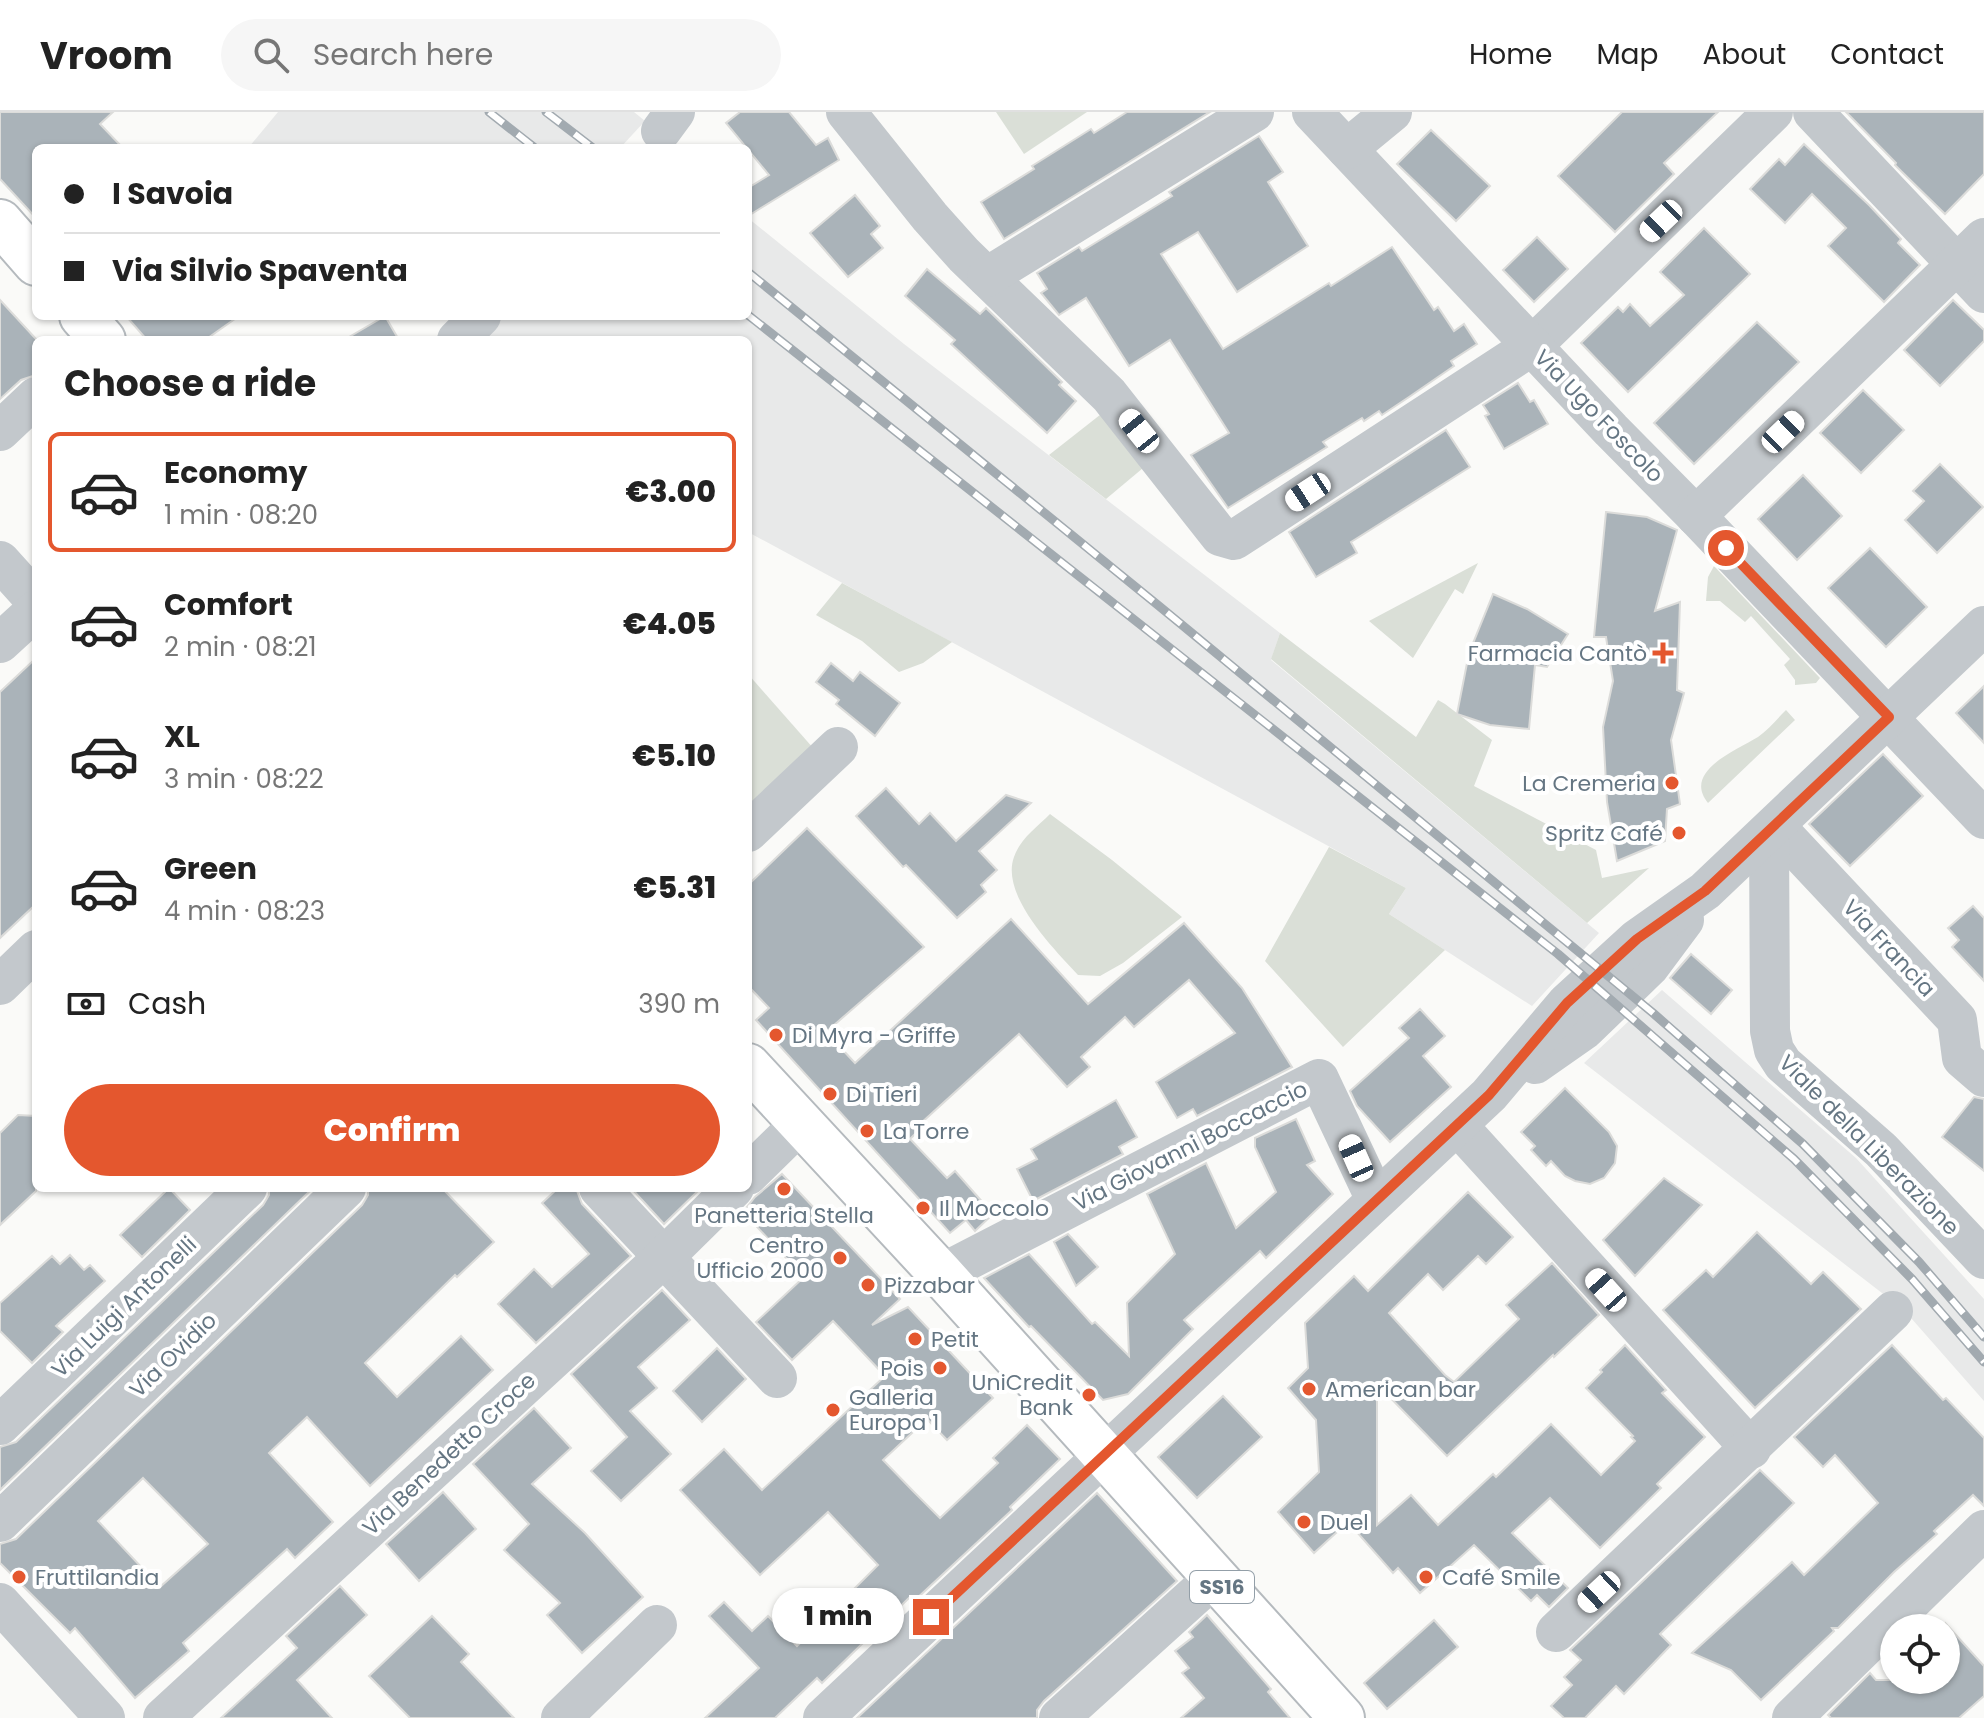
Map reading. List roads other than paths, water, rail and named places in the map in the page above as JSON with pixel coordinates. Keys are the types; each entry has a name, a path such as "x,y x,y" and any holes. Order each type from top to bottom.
{"main road":[{"path":"0,222 32,258"},
{"name":"SS16","path":"752,1070 941,1274 1342,1718"}],"street":[{"path":"846,112 930,217 1109,395 1220,536 1234,540 1532,346 1773,112"},
{"path":"987,277 1254,112"},
{"name":"Via Ugo Foscolo","path":"1312,112 1984,819"},
{"path":"1347,149 1392,112"},
{"path":"1813,112 1970,252 1984,293"},
{"path":"1696,516 1970,252"},
{"path":"461,336 477,320"},
{"path":"0,431 32,401"},
{"path":"0,561 32,597"},
{"path":"0,643 32,614"},
{"path":"823,1718 1489,1095 1585,1029 1649,967 1705,891 1984,626"},
{"path":"752,828 838,747"},
{"name":"Via Francia","path":"1772,828 1957,1020 1962,1058 1984,1077"},
{"name":"Viale della Liberazione","path":"1772,828 1770,1031 1774,1050 1783,1064 1881,1150 1984,1259"},
{"name":"Via Giovanni Boccaccio","path":"941,1274 1319,1079 1376,1200"},
{"path":"752,1171 800,1124"},
{"path":"1457,1125 1751,1449"},
{"name":"Via Luigi Antonelli","path":"0,1425 243,1192"},
{"name":"Via Ovidio","path":"0,1522 342,1192"},
{"path":"603,1192 777,1378"},
{"name":"Via Benedetto Croce","path":"163,1718 663,1258 730,1192"},
{"path":"1556,1632 1893,1311"},
{"path":"1796,1717 1984,1530"},
{"path":"1059,1718 1214,1578"},
{"path":"0,1603 105,1718"},
{"path":"561,1718 657,1625"}],"railway":[{"path":"489,112 530,144"},
{"path":"546,112 588,144"},
{"path":"752,275 1653,1013 1803,1144 1919,1262 1984,1337"},
{"path":"752,318 1558,954 1794,1159 1912,1279 1984,1362"}],"place":[{"name":"Farmacia Cantò","path":"1663,653"},
{"name":"La Cremeria","path":"1672,783"},
{"name":"Spritz Café","path":"1679,833"},
{"name":"Di Myra - Griffe","path":"776,1035"},
{"name":"Di Tieri","path":"830,1094"},
{"name":"La Torre","path":"867,1131"},
{"name":"Panetteria Stella","path":"784,1189"},
{"name":"Il Moccolo","path":"923,1208"},
{"name":"Centro Ufficio 2000","path":"840,1258"},
{"name":"Pizzabar","path":"868,1285"},
{"name":"Petit","path":"915,1339"},
{"name":"Pois","path":"940,1368"},
{"name":"American bar","path":"1309,1389"},
{"name":"UniCredit Bank","path":"1089,1395"},
{"name":"Galleria Europa 1","path":"833,1410"},
{"name":"Duel","path":"1304,1522"},
{"name":"Fruttilandia","path":"19,1577"},
{"name":"Café Smile","path":"1426,1577"}]}
